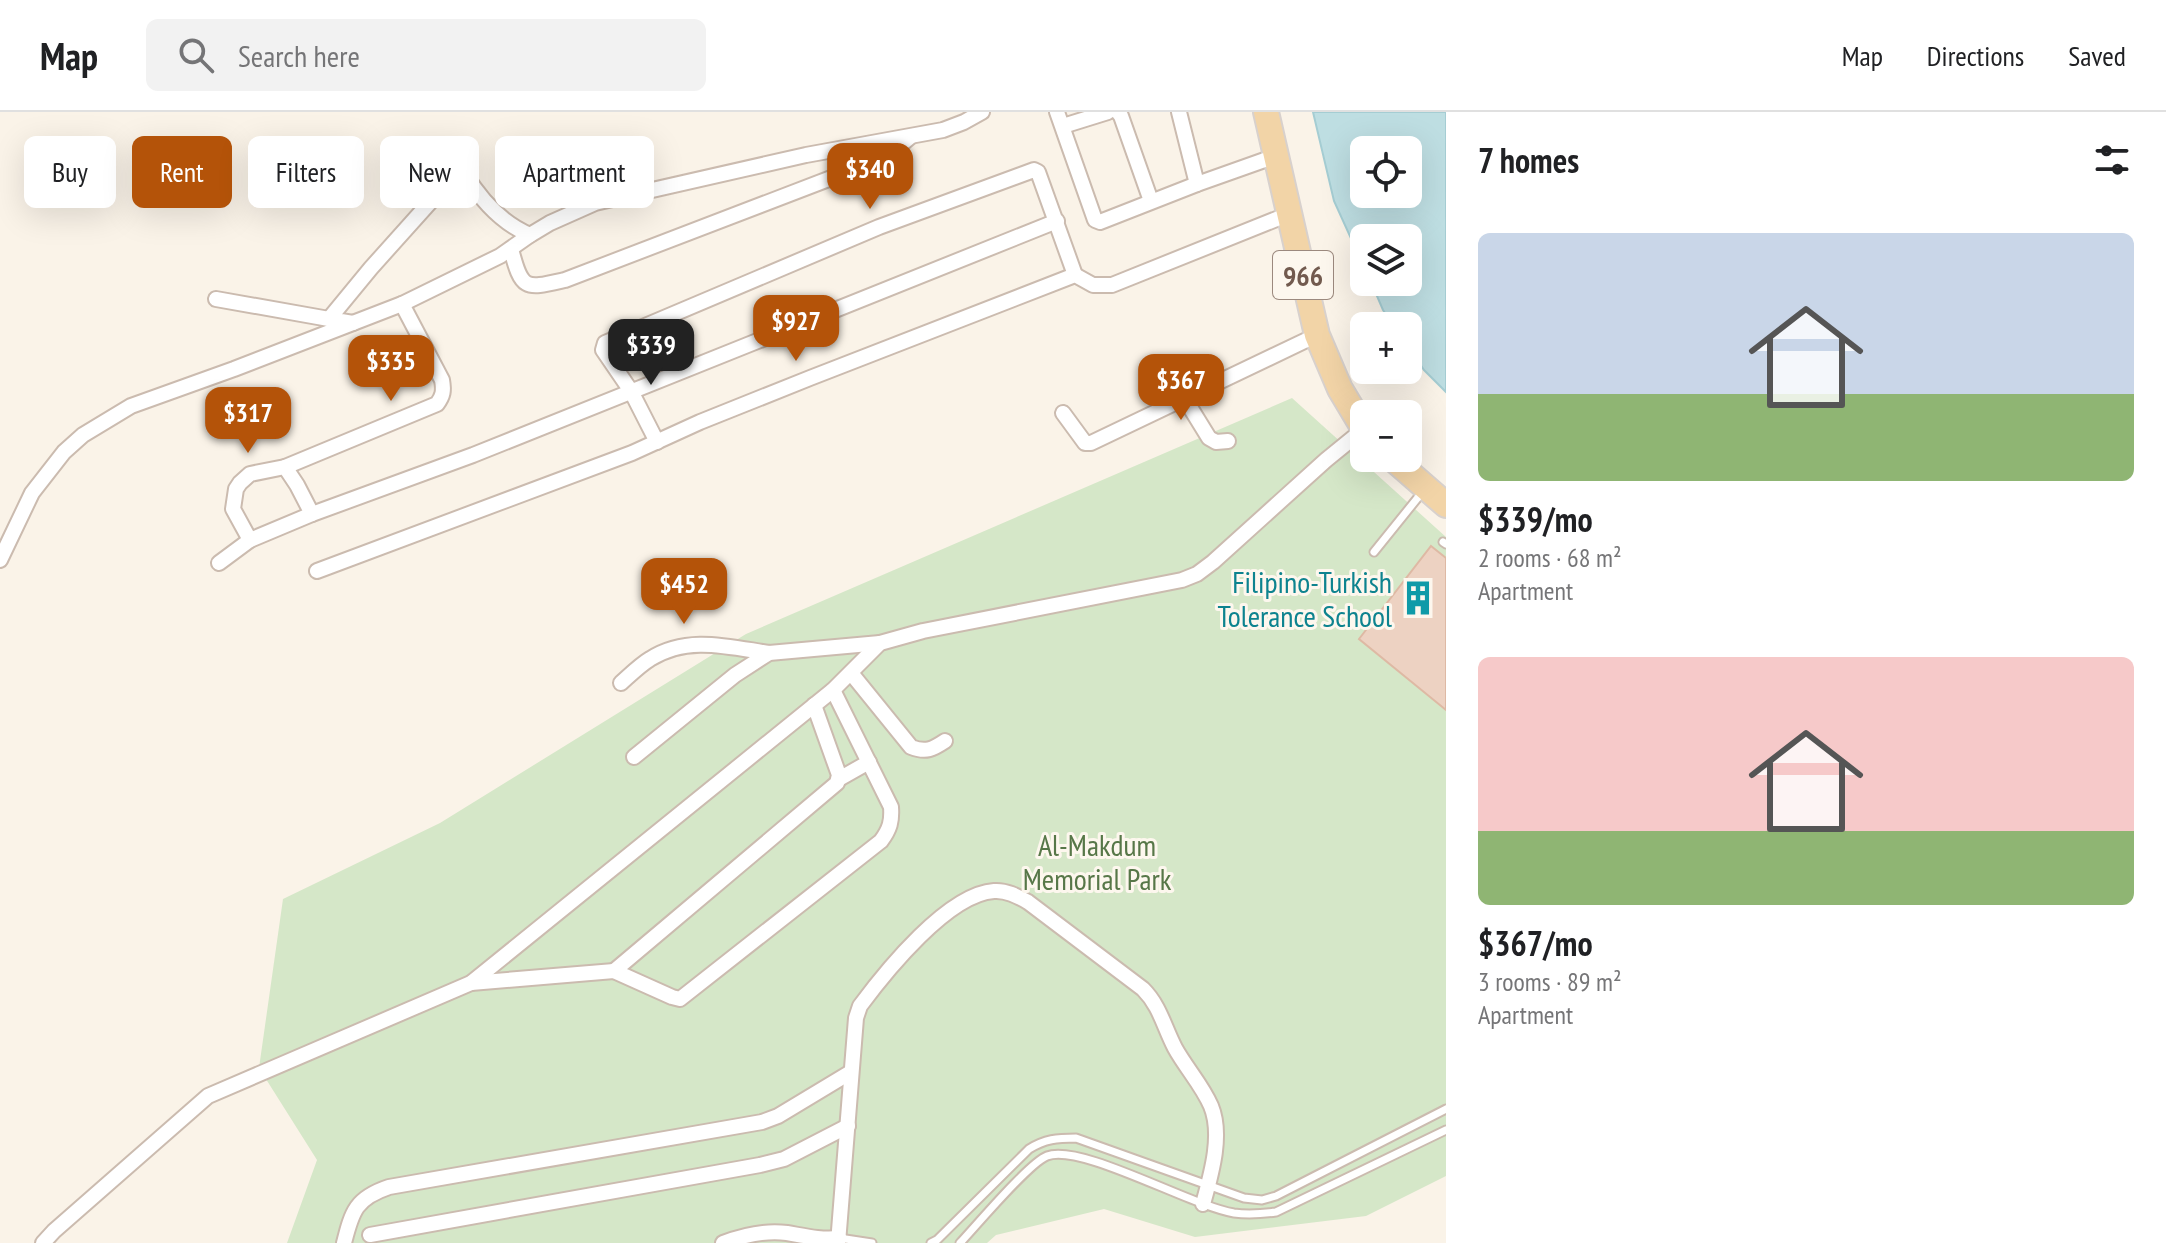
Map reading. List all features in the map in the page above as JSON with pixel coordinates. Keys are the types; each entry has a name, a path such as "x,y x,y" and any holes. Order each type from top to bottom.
{"main road":[{"name":"966","path":"1266,112 1317,335 1350,406"},
{"path":"1407,472 1446,505"}],"street":[{"path":"0,560 32,493 64,452 83,435 139,403 402,304 595,203 791,158 943,130 982,112"},
{"path":"1108,112 1060,119 1095,220 1102,222 1276,156"},
{"path":"1118,112 1151,201"},
{"path":"1179,112 1197,184"},
{"path":"511,249 520,279 527,285 536,287 565,280 886,157 910,137"},
{"path":"657,442 631,391 603,350 605,343 879,227 1031,169 1038,172 1075,275 1093,285 1112,285 1289,214"},
{"path":"479,196 514,228 530,235"},
{"path":"329,319 425,208"},
{"path":"219,563 250,540 312,514 473,455 1057,221"},
{"path":"317,571 657,442 810,378 1075,275"},
{"path":"216,299 353,323"},
{"path":"250,540 233,509 236,489 250,474 285,467 437,404 442,398 442,380 402,304"},
{"path":"1063,413 1081,440 1091,443 1317,335"},
{"path":"1185,399 1209,438 1216,442 1228,441"},
{"path":"621,683 651,658 682,646 703,643 769,653 880,643 923,631 1182,580 1213,562 1350,440"},
{"path":"285,467 312,514"},
{"path":"43,1243 208,1096 471,983 833,690 880,643"},
{"path":"634,757 735,675 769,653"},
{"path":"851,673 911,747 931,750 945,741"},
{"path":"471,983 614,971 680,999 881,841 892,820 891,807 833,690"},
{"path":"814,705 839,779"},
{"path":"614,971 839,779 869,762"},
{"path":"723,1243 764,1232 784,1232 831,1241 848,1126 856,1018 860,1006 935,921 961,903 996,890 1014,894 1028,902 1143,989 1154,1001 1175,1047 1211,1108 1215,1128 1214,1154 1203,1204"},
{"path":"344,1243 354,1210 371,1193 389,1187 762,1122 778,1116 851,1072"},
{"path":"370,1235 760,1165 784,1159 848,1126"},
{"path":"406,1243 409,1227"}],"lane":[{"path":"1374,552 1425,488"},
{"path":"931,1243 1029,1149 1042,1141 1076,1138 1244,1198 1262,1200 1276,1196 1446,1109"},
{"path":"960,1243 1045,1156 1061,1153 1092,1160 1203,1204 1255,1215 1276,1212 1443,1131 1431,1115"},
{"path":"831,1241 872,1243"}],"green space":[{"name":"Al-Makdum Memorial Park","path":"1292,398 1350,450 1350,472 1374,472 1446,537 1446,1176 1366,1216 1195,1237 1104,1209 996,1235 987,1243 287,1243 317,1160 259,1068 283,899 440,823 746,634"}],"water":[{"path":"1313,112 1446,112 1446,392 1422,367 1422,312 1384,312 1377,296 1422,296 1422,224 1350,224 1350,236 1334,201"}],"building":[{"name":"Filipino-Turkish Tolerance School","path":"1431,546 1446,558 1446,710 1359,639"}],"place":[{"name":"Filipino-Turkish Tolerance School","path":"1418,598"}]}
